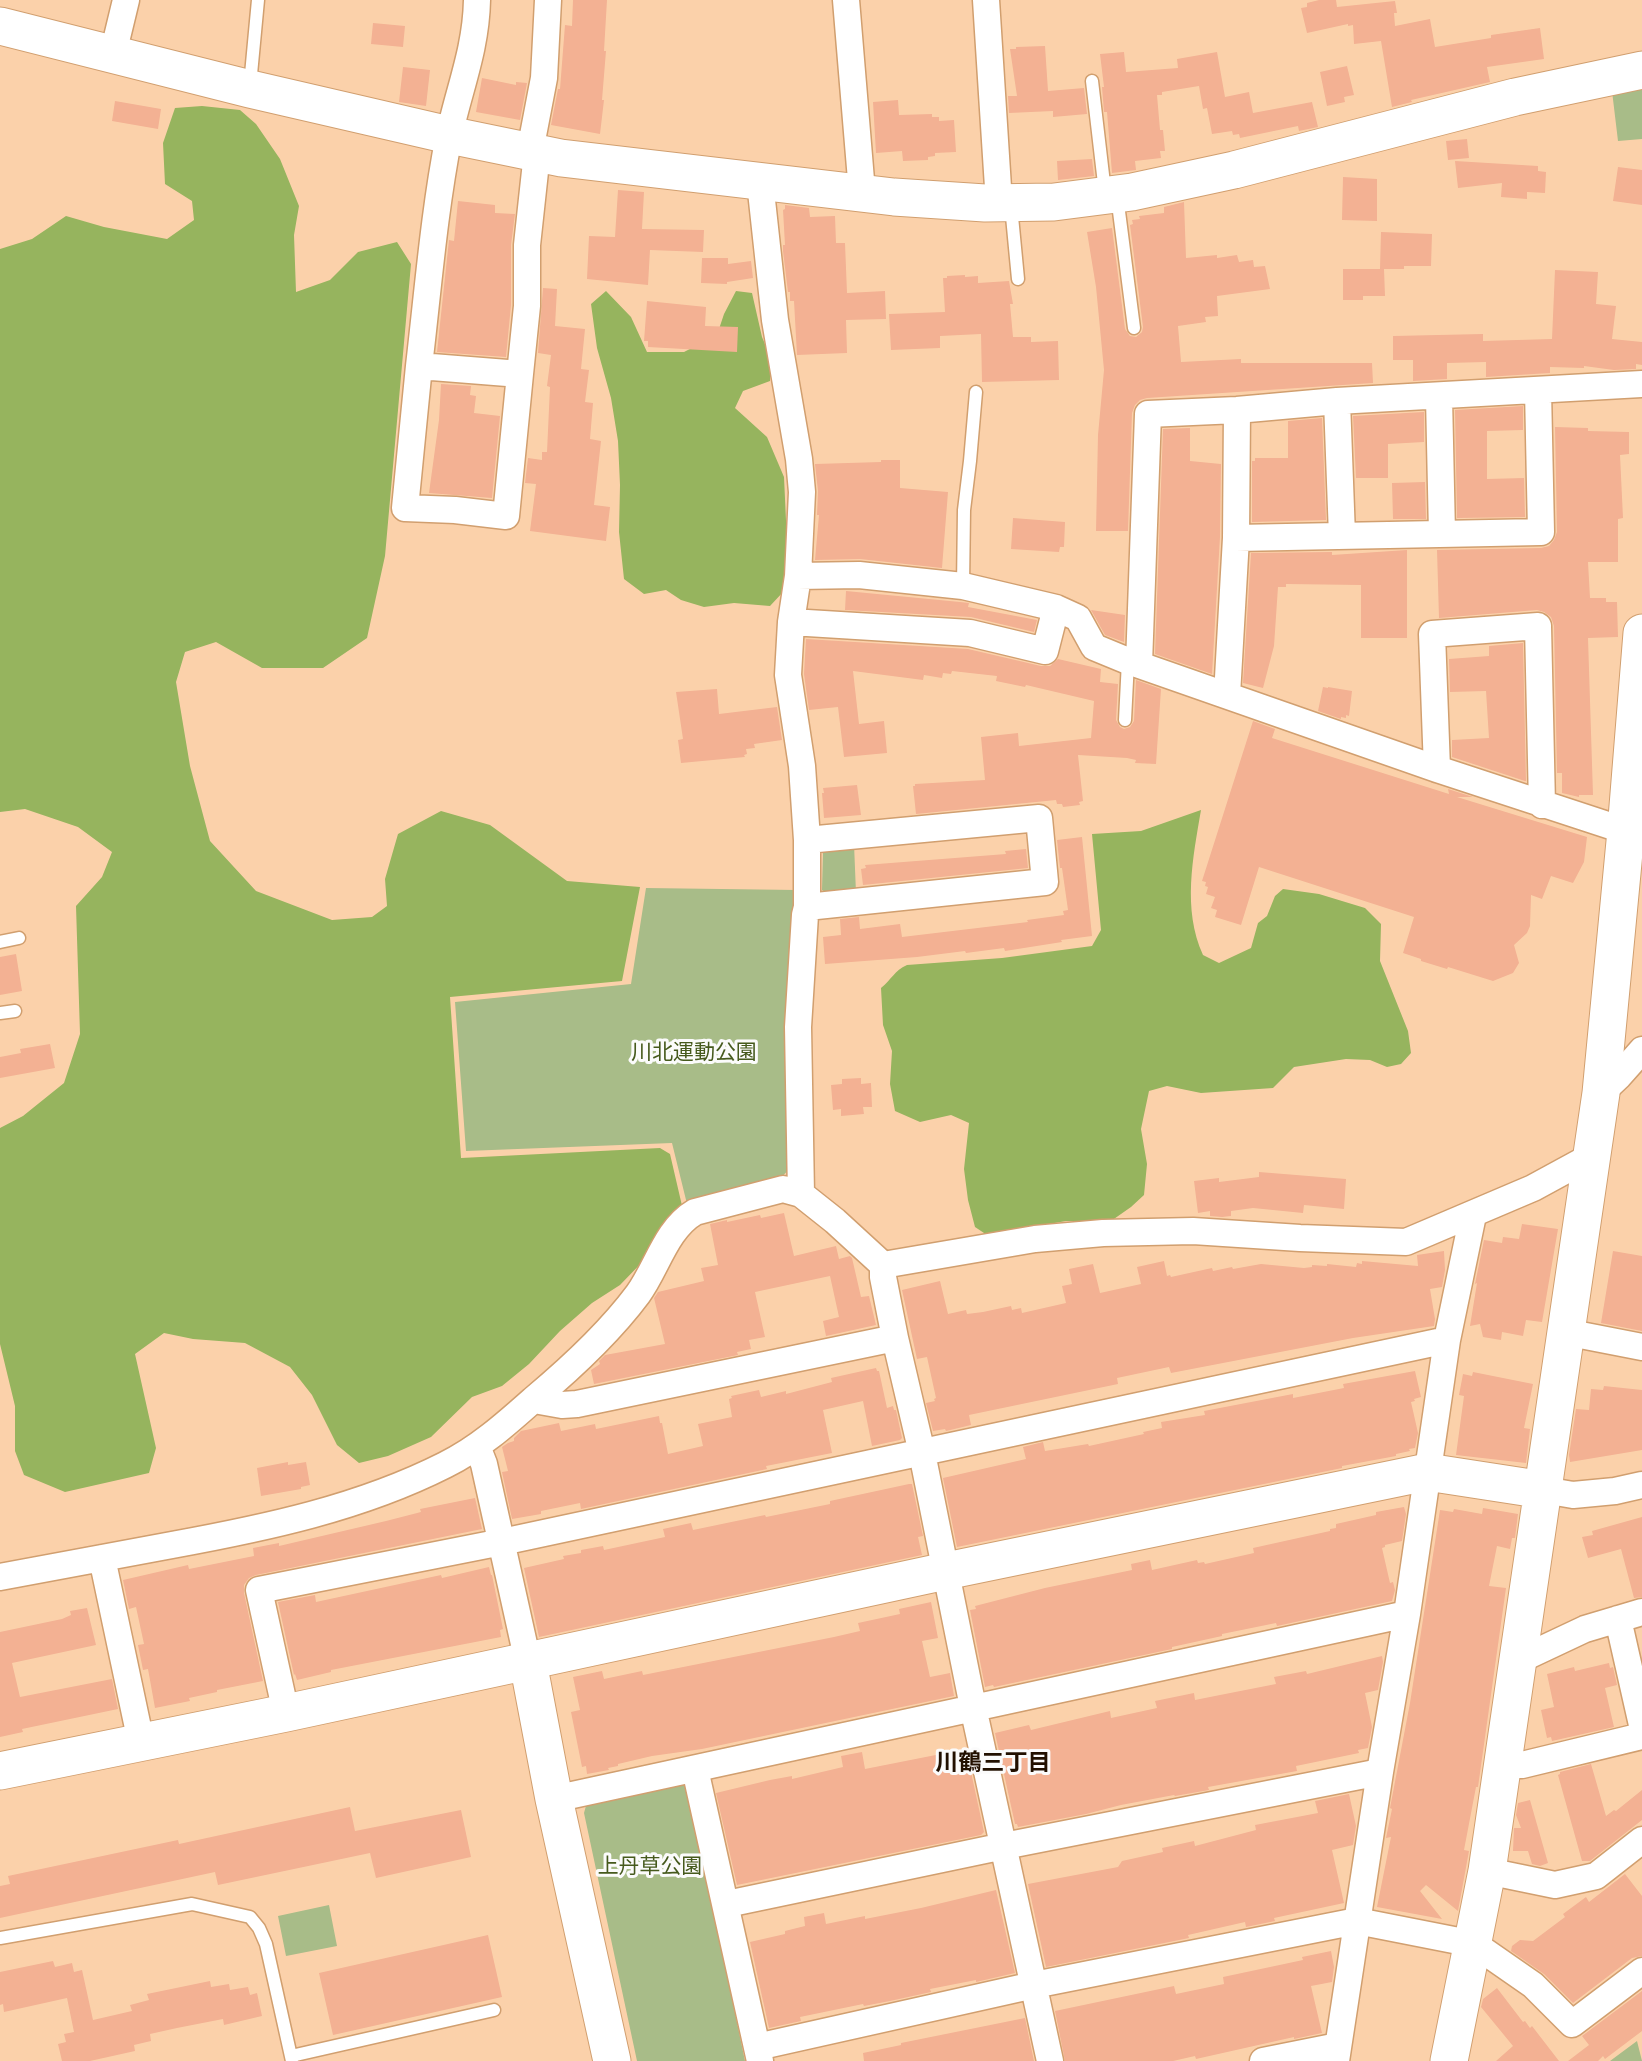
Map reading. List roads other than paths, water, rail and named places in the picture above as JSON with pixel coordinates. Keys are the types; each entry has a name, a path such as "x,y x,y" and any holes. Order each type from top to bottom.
{"street":[{"path":"113,54 126,0"},
{"path":"477,0 472,50 449,135 441,187 405,508 506,516 527,306 527,245 533,152 544,78 548,0"},
{"path":"846,0 862,192"},
{"path":"986,0 1005,203"},
{"path":"0,26 250,89 449,135 597,164 931,200 1005,203 1111,195 1234,170 1515,97 1642,70"},
{"path":"761,182 775,320 799,459 802,492 798,576 791,622 788,675 802,765 807,839 807,907 798,1027 801,1194"},
{"path":"419,366 520,374"},
{"path":"1133,662 1148,414 1642,384"},
{"path":"1236,538 1541,532 1538,390"},
{"path":"1439,397 1442,534"},
{"path":"1337,401 1342,536"},
{"path":"1227,695 1236,538 1237,410"},
{"path":"798,576 859,575 962,586 1056,608 1078,618 1094,647 1437,769 1634,833"},
{"path":"791,622 970,634 1045,650 1056,608"},
{"path":"1437,769 1432,634 1538,626 1542,805"},
{"path":"1449,2061 1487,1871 1601,1093 1634,833 1642,633"},
{"path":"807,839 1039,818 1045,882 807,907"},
{"path":"1601,1093 1642,1050"},
{"path":"883,1265 1035,1239 1103,1233 1193,1231 1406,1242 1533,1188 1590,1157"},
{"path":"0,1577 249,1531 346,1505 446,1465 477,1446 534,1399 605,1333 640,1292 674,1231 689,1216 783,1189 801,1194 883,1265 895,1338 922,1453 973,1707 1050,2061"},
{"path":"1263,2061 1337,2053 1407,1614 1447,1340 1473,1215"},
{"path":"1566,1332 1642,1347"},
{"path":"534,1399 562,1405 577,1404 895,1338"},
{"path":"286,1713 259,1590 502,1542 1447,1340"},
{"path":"477,1446 484,1464 502,1542 611,2061"},
{"path":"0,1771 1427,1472 1573,1494 1615,1491 1642,1485"},
{"path":"102,1558 141,1742"},
{"path":"554,1799 1407,1614"},
{"path":"1517,1661 1585,1629 1630,1615 1642,1725"},
{"path":"1503,1765 1522,1765 1642,1736"},
{"path":"695,1769 727,1904 758,2054 1034,1985 1357,1921 1474,1944 1533,1985 1573,2024 1642,1971"},
{"path":"727,1904 1380,1772"},
{"path":"1487,1871 1555,1885 1596,1876 1642,1840"}],"lane":[{"path":"250,89 258,0"},
{"path":"1092,81 1134,328"},
{"path":"1005,203 1018,279"},
{"path":"962,586 964,510 976,392"},
{"path":"1125,720 1133,662"},
{"path":"0,942 19,938"},
{"path":"0,1013 15,1011"},
{"path":"0,1938 192,1904 250,1917 259,1928 265,1944 292,2059 494,2010"}],"district":[{"name":"川鶴三丁目","path":"993,1763"}],"park label":[{"name":"川北運動公園","path":"694,1053"},
{"name":"上丹草公園","path":"650,1867"}]}
